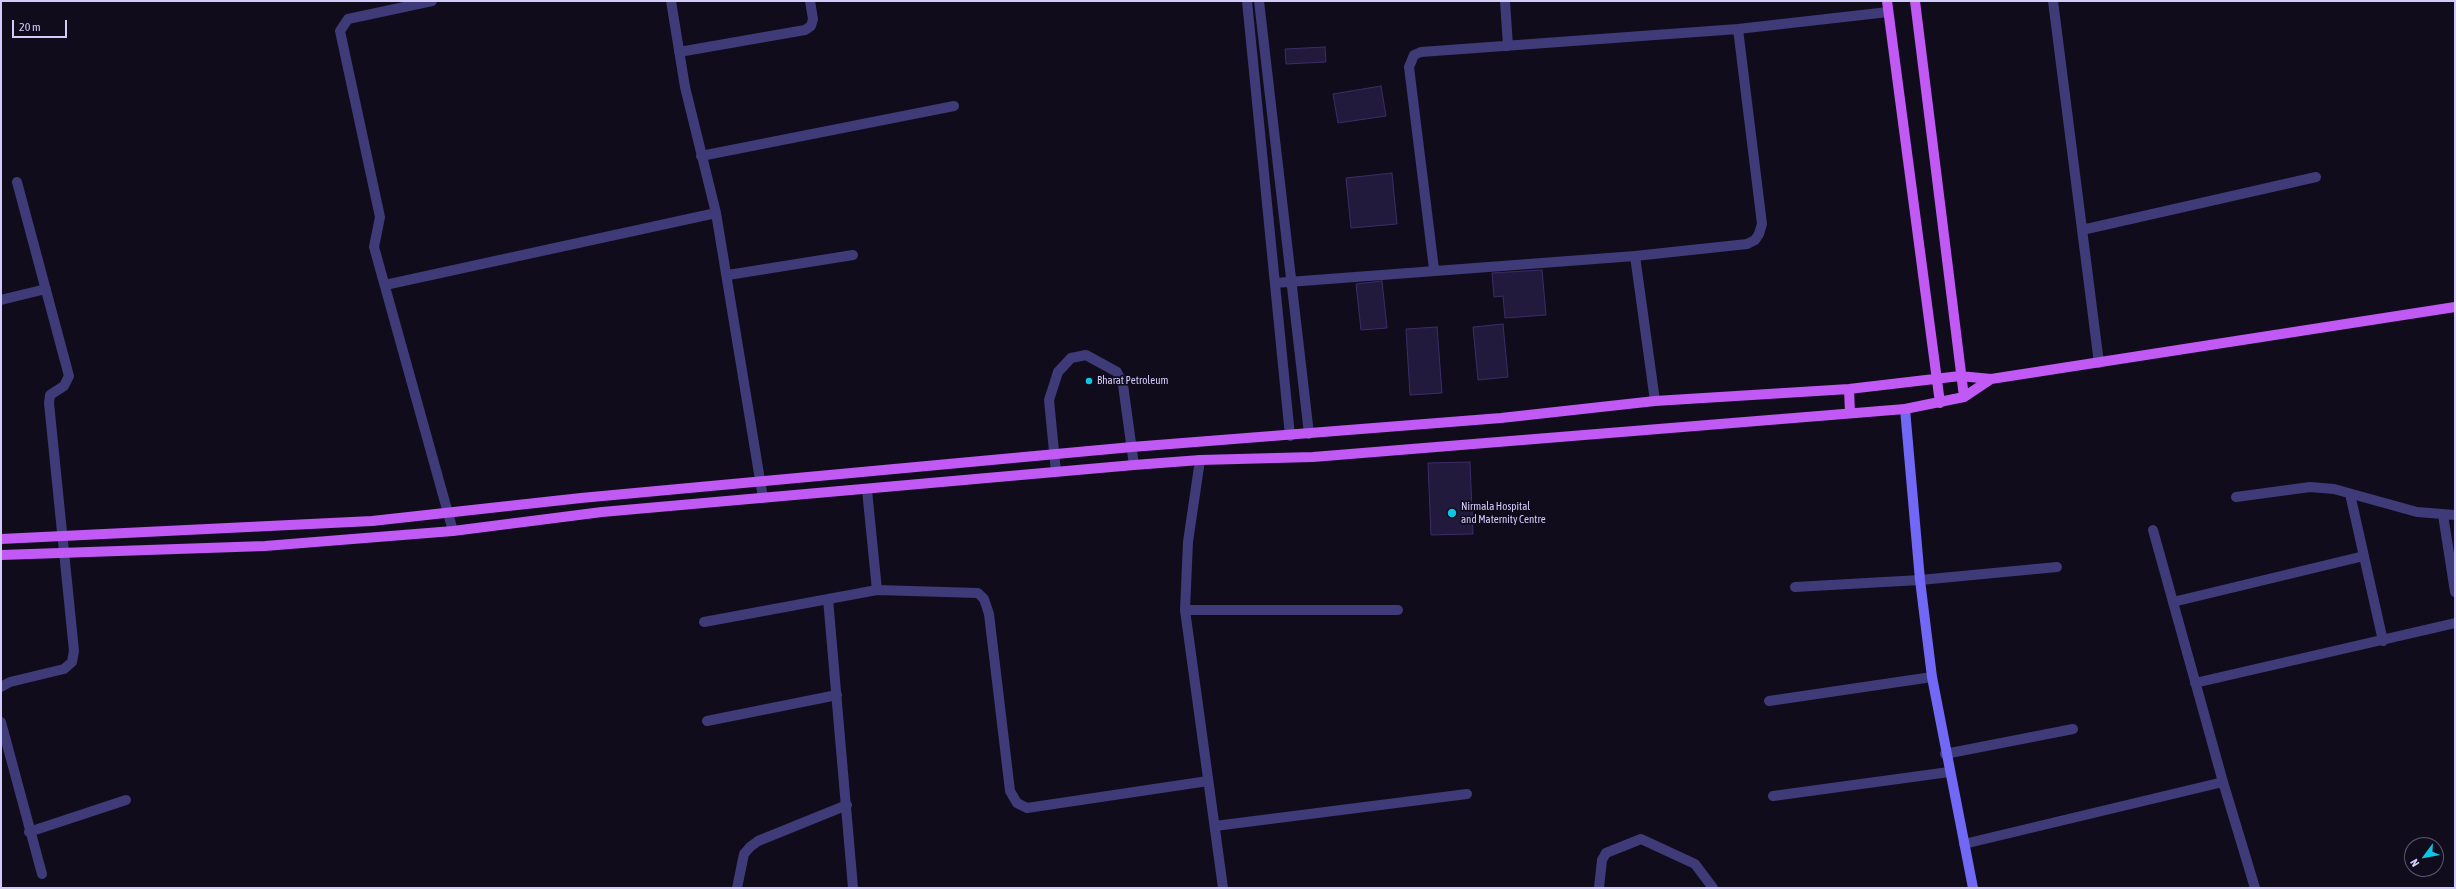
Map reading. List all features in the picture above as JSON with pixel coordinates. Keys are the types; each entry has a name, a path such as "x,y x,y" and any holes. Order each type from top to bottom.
{"main road":[{"path":"1887,1 1940,404"},
{"path":"1915,1 1960,376 1964,397"},
{"path":"1,538 372,521 581,498 1132,447 1290,436 1501,418 1655,401 1849,389 1960,376 1991,379 2455,307"},
{"path":"1,555 266,546 452,531 602,512 867,490 1134,465 1200,460 1312,457 1905,409 1940,404 1964,397 1991,379"},
{"path":"1849,389 1850,413"},
{"path":"1905,409 1920,580 1932,677 1949,772 1973,888"}],"street":[{"path":"432,1 348,19 340,32 380,217 374,247 452,531"},
{"path":"671,1 679,52 701,156 716,213 728,275 763,498"},
{"path":"679,52 805,30 811,26 814,19 810,1"},
{"path":"1247,1 1290,436"},
{"path":"1259,1 1290,282 1309,434"},
{"path":"1505,1 1508,46"},
{"path":"2053,1 2099,363"},
{"path":"1434,269 1409,67 1410,61 1414,55 1421,52 1738,29 1888,12"},
{"path":"1275,283 1434,269 1635,256 1747,244 1759,234 1762,224 1738,29"},
{"path":"701,156 954,106"},
{"path":"2082,230 2316,177"},
{"path":"1,687 10,682 64,669 72,662 74,651 50,402 50,395 64,386 69,376 17,182"},
{"path":"385,285 716,213"},
{"path":"728,275 853,255"},
{"path":"1635,256 1655,401"},
{"path":"1,300 46,289"},
{"path":"1056,472 1049,400 1058,372 1071,358 1086,355 1117,372 1123,385 1134,465"},
{"path":"1200,460 1188,542 1186,610 1223,888"},
{"path":"2236,497 2310,487 2334,489 2417,512 2455,515"},
{"path":"867,490 877,590"},
{"path":"2350,494 2383,641"},
{"path":"2443,515 2455,592"},
{"path":"2154,530 2195,683 2255,888"},
{"path":"2173,602 2364,556"},
{"path":"1795,587 1920,580 2056,567"},
{"path":"704,622 877,590 978,593 984,599 989,614 1010,791 1017,803 1026,808 1208,781"},
{"path":"828,599 853,888"},
{"path":"1186,610 1398,610"},
{"path":"2195,683 2383,641 2455,623"},
{"path":"1769,701 1932,677"},
{"path":"707,721 837,695"},
{"path":"1,722 3,744 42,874"},
{"path":"1946,754 2073,729"},
{"path":"1773,796 1949,772"},
{"path":"1964,844 2223,782"},
{"path":"1215,826 1467,794"},
{"path":"29,832 126,800"},
{"path":"738,888 744,854 750,847 758,841 847,805"},
{"path":"1599,888 1602,860 1606,853 1641,839 1695,864 1713,888"}],"building":[{"path":"1325,47 1326,62 1286,64 1285,49"},
{"path":"1381,86 1386,116 1338,123 1333,94"},
{"path":"1392,173 1397,224 1351,228 1346,178"},
{"path":"1542,270 1546,315 1505,318 1503,296 1494,297 1492,273"},
{"path":"1382,281 1387,328 1361,330 1356,284"},
{"path":"1503,324 1508,377 1478,380 1473,327"},
{"path":"1437,327 1442,393 1410,395 1406,329"},
{"path":"1470,462 1473,534 1431,535 1428,463"}],"place":[{"name":"Bharat Petroleum","path":"1089,381"},
{"name":"Nirmala Hospital and Maternity Centre","path":"1452,513"}]}
